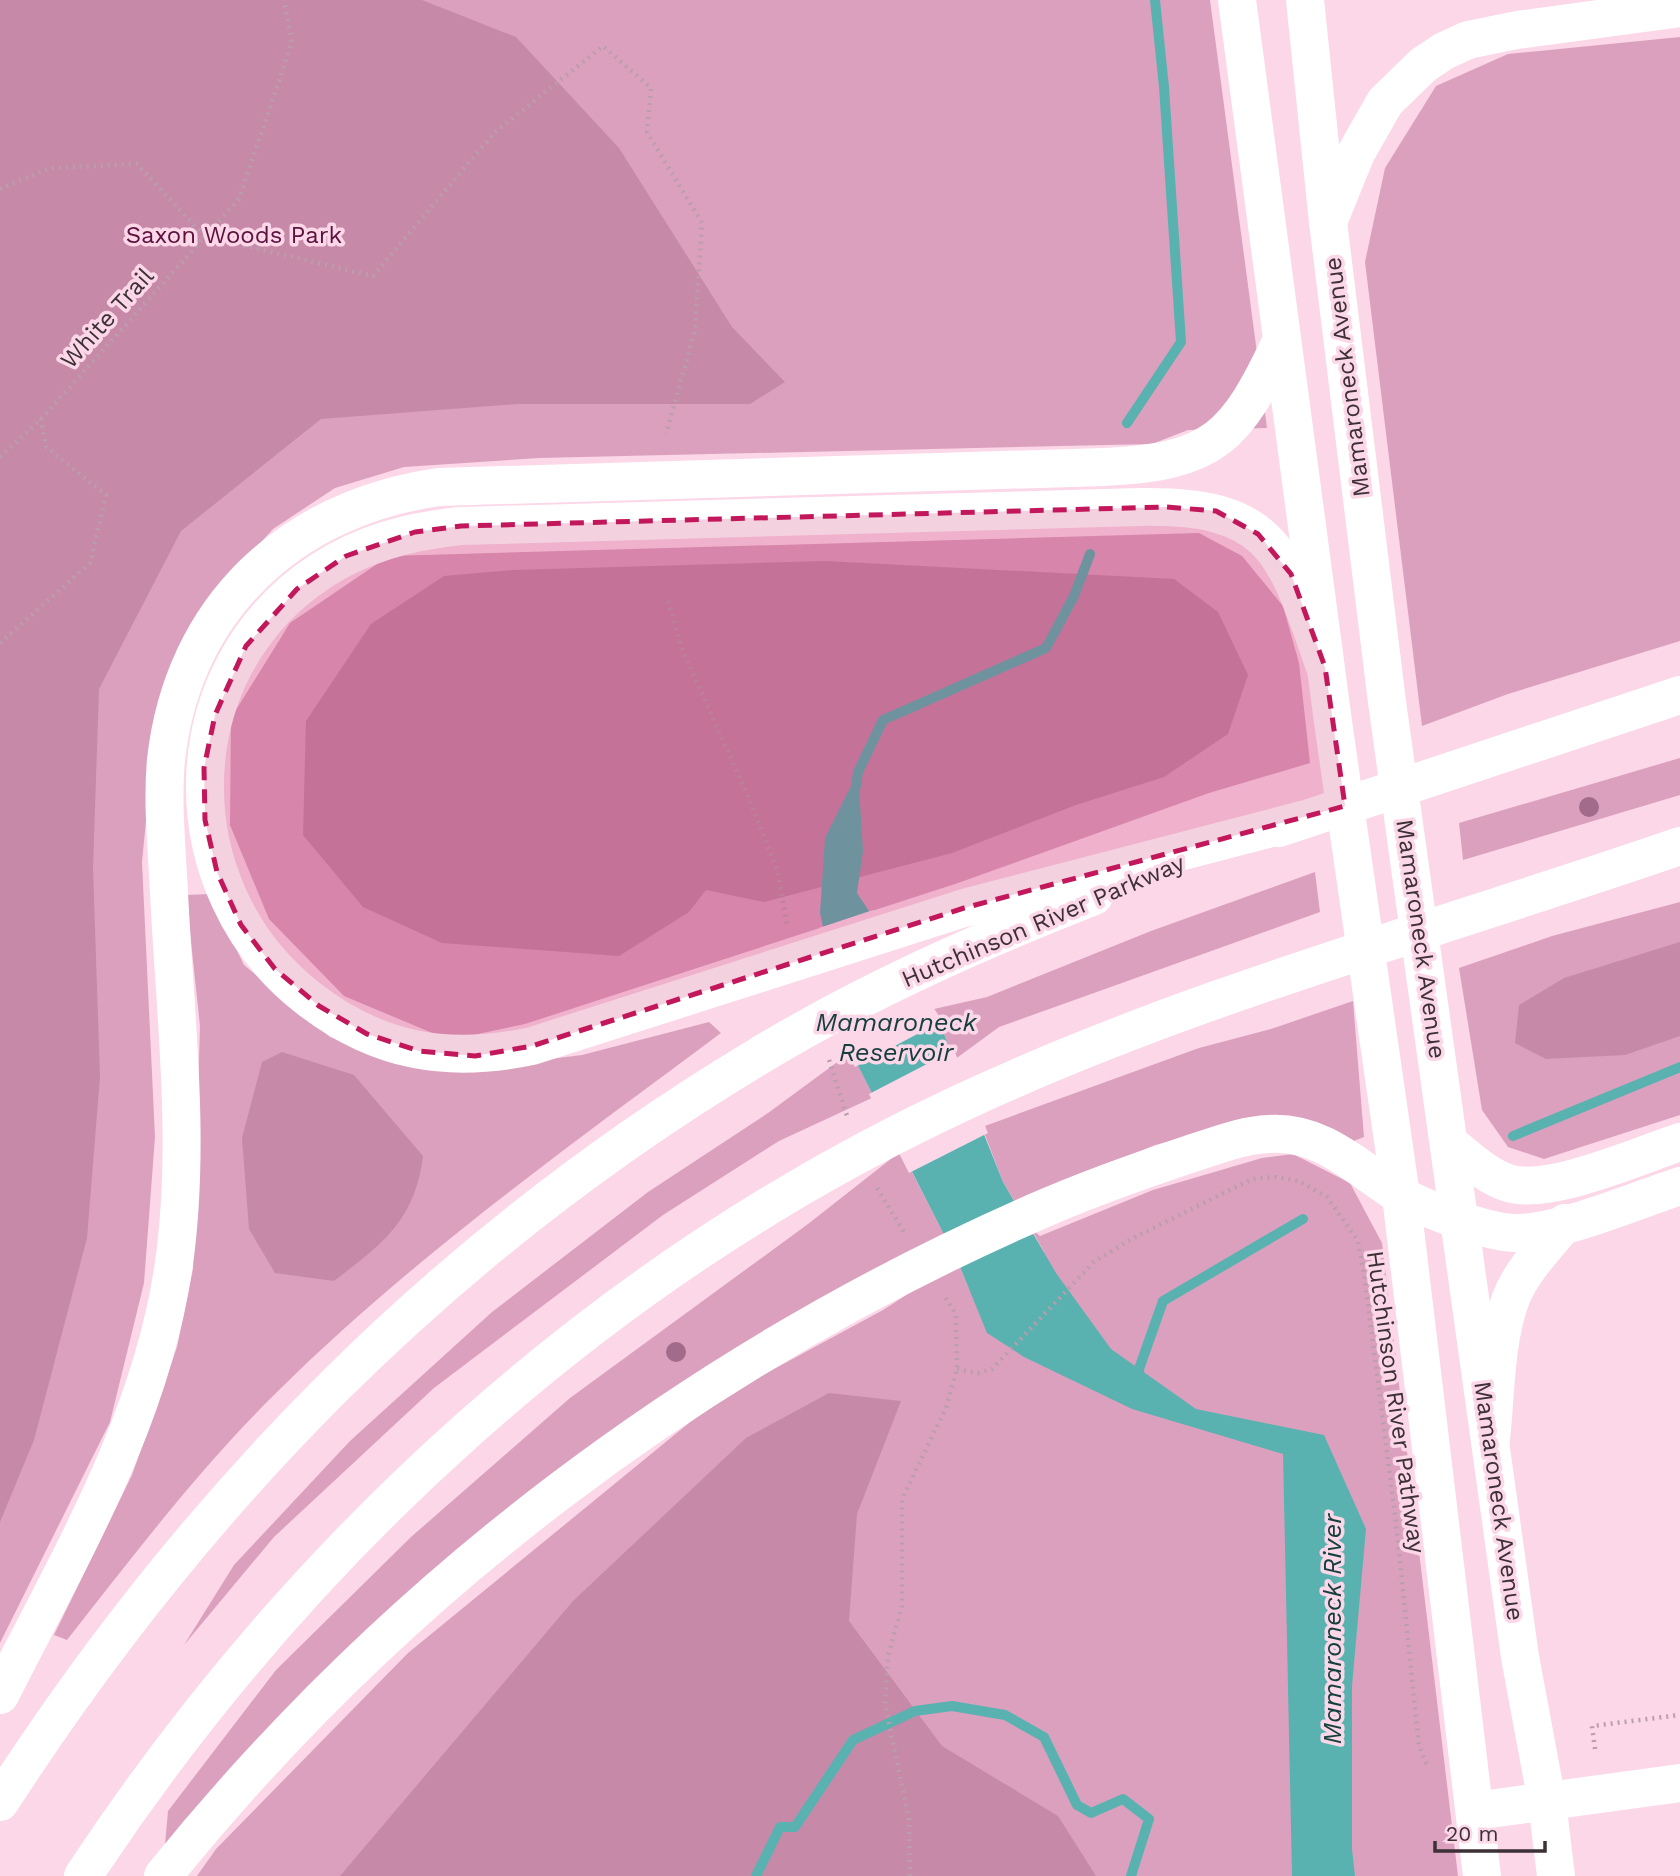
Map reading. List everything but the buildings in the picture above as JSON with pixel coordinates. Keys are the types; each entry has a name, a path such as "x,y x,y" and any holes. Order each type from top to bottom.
{"main road":[{"path":"1237,0 1325,667 1401,1196 1482,1876"},
{"name":"Mamaroneck Avenue","path":"1305,0 1328,222 1387,702 1520,1657 1547,1802 1556,1876"},
{"path":"1328,222 1356,153 1385,102 1423,65 1444,51 1468,40 1517,30 1680,8"},
{"path":"0,1695 113,1471 150,1372 169,1295 178,1224 180,1113 165,813 166,760 177,704 197,649 212,622 252,575 298,537 324,521 379,499 439,488 1123,466 1176,460 1208,446 1238,421 1259,389 1282,340"},
{"path":"1303,820 964,908 532,1046 475,1056 445,1055 367,1034 319,1006 275,969 241,925 217,872 205,820 205,768 222,692 246,646 279,607 320,571 390,538 438,528 1199,508 1223,514 1245,524 1270,545 1295,583 1325,667"},
{"name":"Hutchinson River Parkway","path":"0,1802 61,1710 142,1599 228,1495 319,1399 416,1308 523,1219 627,1142 755,1058 866,996 969,947 1113,888 1303,820 1680,695"},
{"path":"83,1876 139,1793 223,1684 311,1582 405,1487 558,1354 665,1275 797,1190 946,1110 1013,1080 1142,1028 1471,915 1672,850"},
{"path":"163,1876 240,1784 329,1689 388,1632 496,1539 677,1406 867,1293 1058,1203 1172,1160 1225,1143 1268,1134 1289,1134 1329,1146 1401,1196 1500,1232 1538,1232 1680,1186"},
{"path":"1450,1144 1488,1173 1521,1187 1556,1182 1680,1142"},
{"path":"1491,1439 1503,1333 1511,1297 1537,1256 1566,1223"},
{"path":"1475,1811 1680,1783"}],"path":[{"name":"White Trail","path":"0,457 41,419 239,199 292,42 284,0"},
{"path":"0,189 50,168 137,164 204,236 373,276 495,132 603,46 651,88 647,132 702,223 695,330 666,434"},
{"path":"0,643 90,563 106,495 46,447 41,419"},
{"name":"Hutchinson River Pathway","path":"910,1876 909,1820 884,1704 888,1656 902,1606 902,1499 946,1408 957,1369 978,1373 992,1369 1094,1262 1133,1238 1252,1179 1276,1177 1299,1181 1327,1197 1358,1241 1396,1523 1419,1745 1426,1765"},
{"path":"1595,1749 1592,1726 1680,1715"}],"highlighted area":[{"path":"1167,507 1216,511 1258,534 1291,574 1325,667 1345,806 964,908 532,1046 475,1056 419,1051 367,1034 319,1006 275,969 241,925 217,872 205,820 204,768 215,715 246,646 297,589 346,556 415,532 461,526"}],"green space":[{"name":"Saxon Woods Park","path":"0,0 1210,0 1267,428 1188,430 1152,444 539,458 404,467 335,488 273,529 216,592 152,759 142,862 155,1137 144,1283 110,1422 0,1643"},
{"path":"0,0 422,0 516,37 619,148 732,327 785,382 750,404 518,404 321,419 181,531 99,689 93,868 100,1077 87,1238 34,1440 0,1522"},
{"path":"1680,37 1680,641 1508,694 1422,726 1365,262 1385,168 1436,86 1508,54"},
{"path":"1199,533 1242,556 1283,606 1299,663 1310,763 1209,793 958,883 525,1024 449,1040 344,996 269,919 230,825 231,718 290,623 389,556"},
{"path":"825,561 1174,579 1218,612 1248,675 1228,734 1164,777 1076,805 952,853 764,902 706,890 689,912 619,956 442,943 363,907 303,835 306,721 371,624 444,576 514,570"},
{"path":"1680,758 1680,795 1463,860 1459,823"},
{"path":"1315,872 1320,912 999,1027 954,1060 934,1009 987,997 1151,931"},
{"path":"210,894 244,965 330,1037 389,1062 463,1070 582,1055 709,1022 721,1033 492,1205 328,1343 220,1452 67,1640 54,1635 132,1475 177,1347 193,1269 200,1026 186,895"},
{"path":"1680,902 1680,1115 1544,1159 1508,1147 1482,1110 1459,968 1552,936"},
{"path":"1680,942 1680,1036 1625,1055 1546,1059 1515,1043 1519,1005 1564,978"},
{"path":"1353,1001 1364,1137 1351,1142 1259,1120 1155,1145 1022,1201 1019,1209 1003,1182 982,1127 1199,1048 1271,1029"},
{"path":"282,1052 354,1075 423,1156 412,1198 394,1229 334,1281 275,1273 249,1229 242,1138 262,1062"},
{"path":"851,1052 874,1097 779,1141 663,1215 434,1388 274,1537 184,1645 234,1565 350,1441 492,1312 648,1192 768,1113"},
{"path":"901,1151 947,1240 860,1277 726,1355 164,1856 168,1811 276,1670 411,1537 570,1398 808,1224"},
{"path":"1293,1154 1350,1183 1382,1243 1458,1876 197,1876 216,1849 408,1653 717,1400 883,1310 958,1262 970,1291 1044,1252 1030,1227 1040,1236 1153,1190 1262,1158"},
{"path":"829,1393 901,1401 857,1514 849,1621 942,1746 1058,1816 1096,1876 340,1876 573,1601 746,1438"}],"water":[{"name":"Mamaroneck Reservoir","path":"858,772 863,851 857,893 934,1009 1003,1182 1056,1273 1111,1349 1196,1409 1324,1435 1366,1529 1352,1686 1352,1849 1355,1876 1292,1876 1283,1454 1132,1409 1024,1357 987,1333 958,1262 851,1052 820,913 825,838"}],"pier":[{"path":"873,910 942,1021 855,1067 848,1053 819,928"},
{"path":"954,1050 988,1133 909,1173 869,1094"}],"waterway":[{"path":"1127,423 1181,342 1164,87 1155,0"},
{"path":"856,786 858,772 883,720 1046,648 1074,596 1090,554"},
{"name":"Mamaroneck River","path":"1513,1136 1680,1067"},
{"name":"Mamaroneck River","path":"1140,1383 1139,1369 1163,1301 1303,1219"},
{"path":"756,1876 780,1827 795,1827 853,1740 915,1711 952,1706 1005,1715 1044,1737 1077,1805 1091,1813 1123,1799 1149,1819 1131,1876"}]}
